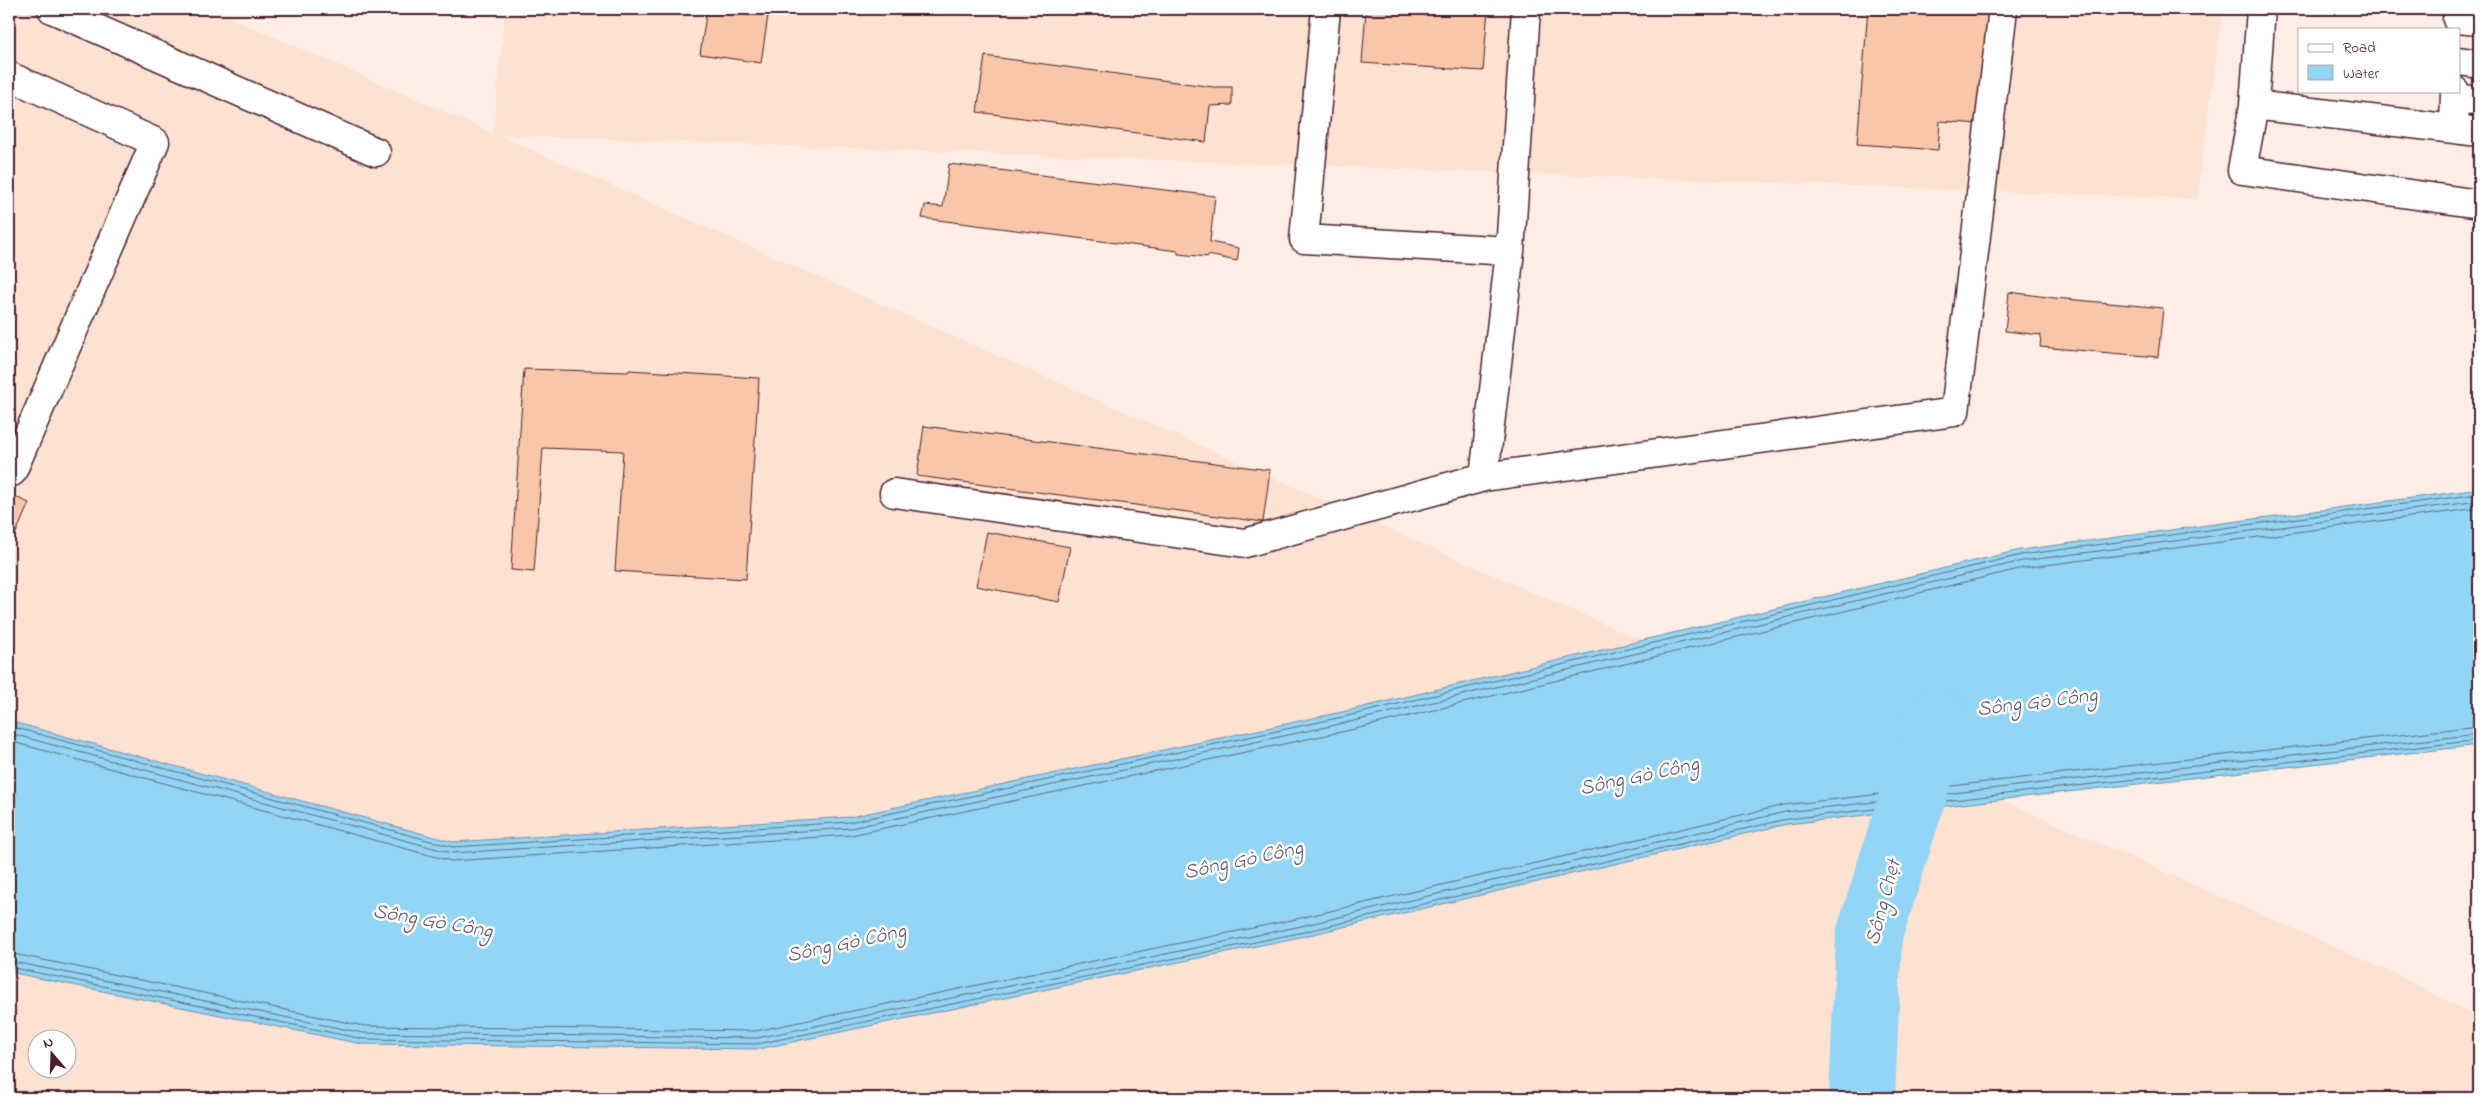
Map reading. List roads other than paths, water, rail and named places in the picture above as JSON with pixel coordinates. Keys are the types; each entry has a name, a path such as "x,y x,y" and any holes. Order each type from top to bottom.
{"street":[{"path":"52,9 376,152"},
{"path":"1326,9 1304,239 1510,251"},
{"path":"1484,477 1510,251 1526,9"},
{"path":"894,494 1245,544 1484,477 1955,412 2003,9"},
{"path":"2261,9 2254,105 2242,170 2479,204"},
{"path":"2460,61 2479,64"},
{"path":"9,76 156,142 12,472 9,470"},
{"path":"2254,105 2467,131 2463,97"}],"water":[{"name":"Sông Gò Công","path":"2479,489 2479,745 1787,824 1300,937 758,1049 362,1044 9,972 9,721 453,842 850,817 1351,710 2020,550"}],"waterway":[{"name":"Sông Chẹt","path":"1862,1098 1869,936 1936,722"}]}
